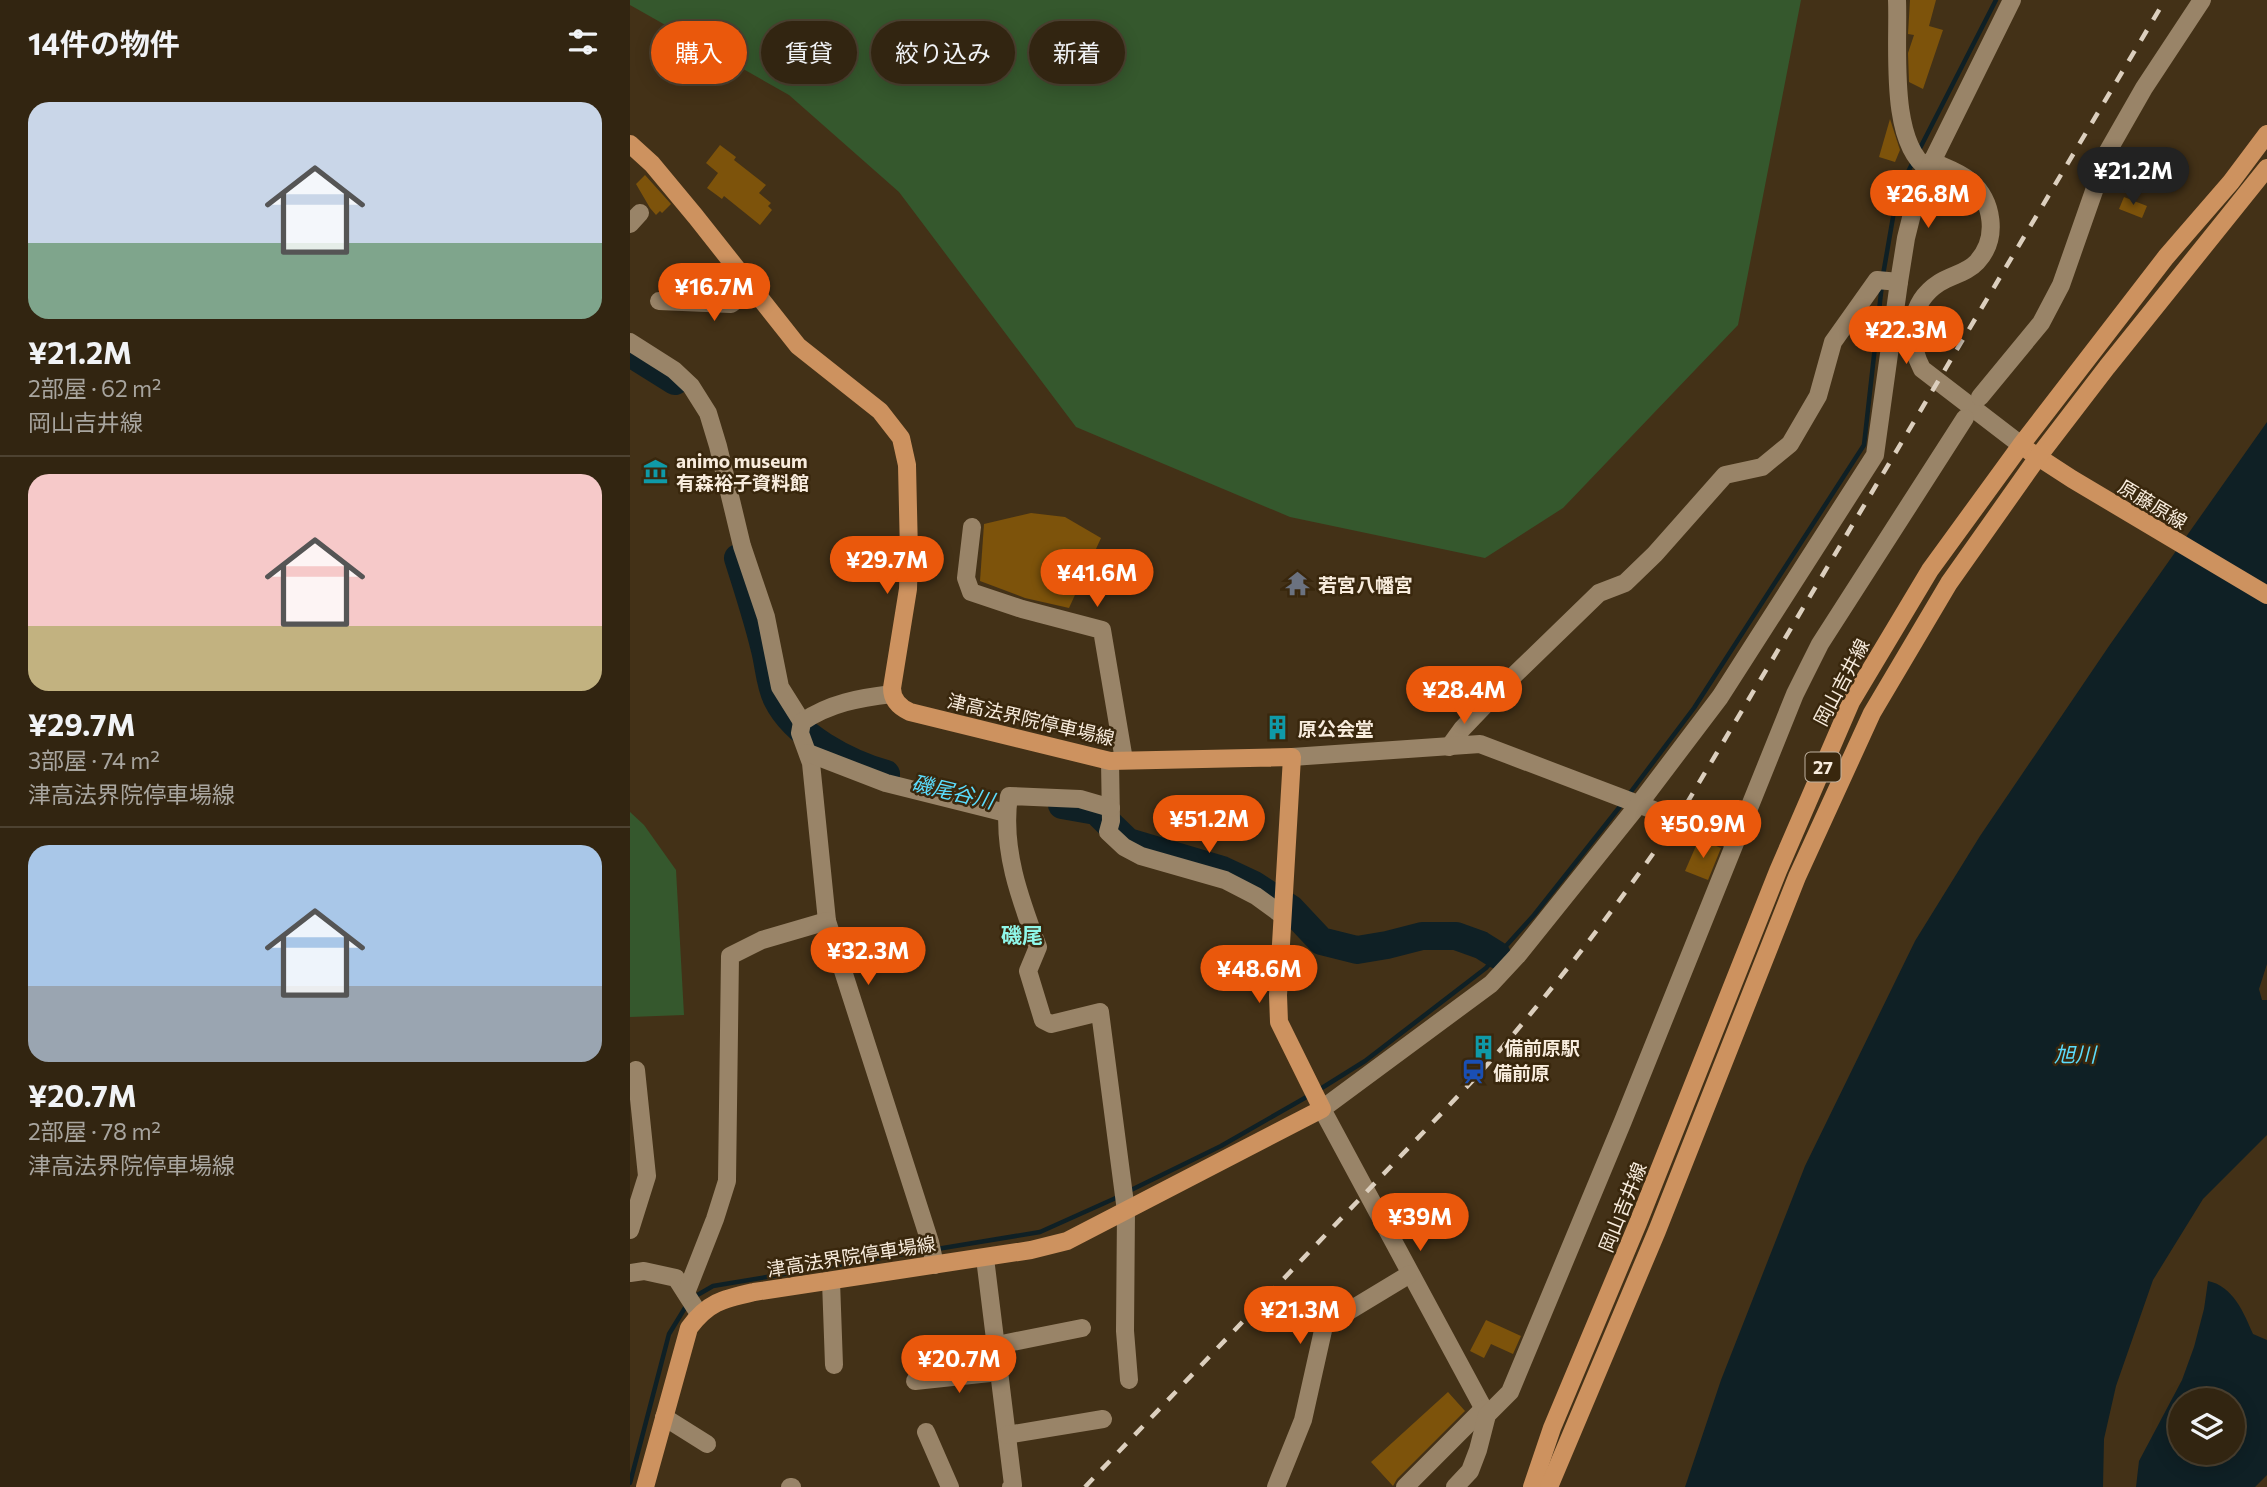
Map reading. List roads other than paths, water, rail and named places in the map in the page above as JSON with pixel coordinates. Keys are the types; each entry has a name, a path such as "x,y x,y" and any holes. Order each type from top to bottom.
{"main road":[{"name":"岡山吉井線","path":"1532,1487 1552,1428 1638,1223 1778,871 1851,702 1930,570 2021,445 2166,257 2231,182 2267,134"},
{"path":"630,144 652,164 798,346 880,411 901,438 907,465 908,589 892,694"},
{"name":"27","path":"1549,1487 1657,1231 1797,877 1872,713 1949,583 2038,457 2267,168"},
{"name":"原藤原線","path":"2021,445 2071,480 2267,595"},
{"name":"津高法界院停車場線","path":"892,694 901,707 910,712 1117,761 1292,757"},
{"path":"1292,757 1278,995 1279,1022 1317,1099"},
{"name":"津高法界院停車場線","path":"691,1302 719,1300 831,1281 933,1255 985,1258 1067,1241 1124,1199 1317,1099"},
{"path":"645,1487 689,1328 691,1302"}],"street":[{"path":"1897,0 1897,77 1902,118 1910,149 1927,165 1968,178 1984,197 1992,223 1990,237 1978,261 1970,268 1938,283 1917,310 1911,336 1915,355 1922,369 2021,445"},
{"path":"1455,1487 1470,1471 1478,1450 1485,1412 1317,1099 1491,984 1517,956 1630,801 1720,697 1875,455 1887,281 1909,226 1927,165 2012,0"},
{"path":"1980,397 2041,323 2061,285 2108,151 2144,88 2202,0"},
{"path":"1449,747 1462,729 1503,686 1599,593 1625,583 1655,554 1725,475 1762,467 1790,444 1818,396 1832,342 1887,281"},
{"path":"659,301 731,304 753,288"},
{"path":"630,342 674,370 691,386 708,413 742,547 768,625 780,687 801,726 811,763 827,921 933,1255"},
{"path":"1405,1487 1510,1392 1623,1121 1795,694 1820,644 1965,418"},
{"path":"972,527 966,578 971,592 1022,609 1102,630 1117,761 1108,832 1124,847 1141,856 1225,880 1283,907"},
{"path":"801,726 826,708 856,698 892,694"},
{"path":"1292,757 1480,744 1735,841"},
{"path":"808,753 886,783 1007,806"},
{"path":"1110,819 1080,799 1009,796 1007,806 1015,884 1038,947 1028,971 1043,1020 1051,1024 1100,1012 1124,1199 1125,1331 1129,1380"},
{"path":"691,1302 727,1181 730,956 762,940 827,921"},
{"path":"630,1230 638,1176 636,1070"},
{"path":"985,1258 1013,1485 1011,1487"},
{"path":"630,1273 644,1271 676,1278 691,1302"},
{"path":"1276,1487 1303,1420 1324,1326 1410,1274"},
{"path":"831,1281 834,1365"},
{"path":"997,1345 1082,1328"},
{"path":"915,1381 999,1371"},
{"path":"664,1417 707,1444"},
{"path":"1007,1435 1102,1419"},
{"path":"926,1432 950,1487"}],"water":[{"name":"旭川","path":"2267,422 2267,964 2259,989 2262,1000 2267,1000 2267,1135 2203,1199 2153,1280 2116,1386 2104,1439 2103,1487 1685,1487 1721,1380 1805,1166 1915,941 1980,836 2109,646"},
{"path":"2208,1281 2231,1294 2253,1334 2267,1340 2267,1475 2255,1487 2136,1487 2139,1461 2168,1406 2168,1465 2245,1465 2245,1388 2178,1388 2194,1347"}],"waterway":[{"path":"1918,152 1996,0"},
{"path":"1883,275 1897,194 1914,160"},
{"path":"1627,797 1694,708 1864,445 1882,284"},
{"name":"磯尾谷川","path":"630,353 675,381"},
{"name":"磯尾谷川","path":"738,558 766,653 772,686 785,712 796,725 824,746 855,763 886,774"},
{"path":"1317,1091 1365,1061 1486,968 1534,915 1622,804"},
{"name":"磯尾谷川","path":"1062,805 1096,811 1128,842 1222,870 1254,885 1291,909 1321,941 1357,950 1422,936 1456,936 1481,945 1497,955"},
{"path":"1129,1191 1221,1146 1310,1095"},
{"path":"937,1249 1040,1232 1118,1197"},
{"path":"694,1297 713,1286 928,1250"},
{"path":"630,1483 669,1334 688,1303"}],"railway":[{"path":"1085,1487 1478,1075 1582,950 1631,885 1678,818 2165,0"}],"place":[{"name":"animo museum 有森裕子資料館","path":"656,471"},
{"name":"若宮八幡宮","path":"1298,584"},
{"name":"原公会堂","path":"1278,728"},
{"name":"備前原駅","path":"1484,1047"},
{"name":"備前原","path":"1473,1072"}],"district":[{"name":"磯尾","path":"1022,934"}]}
